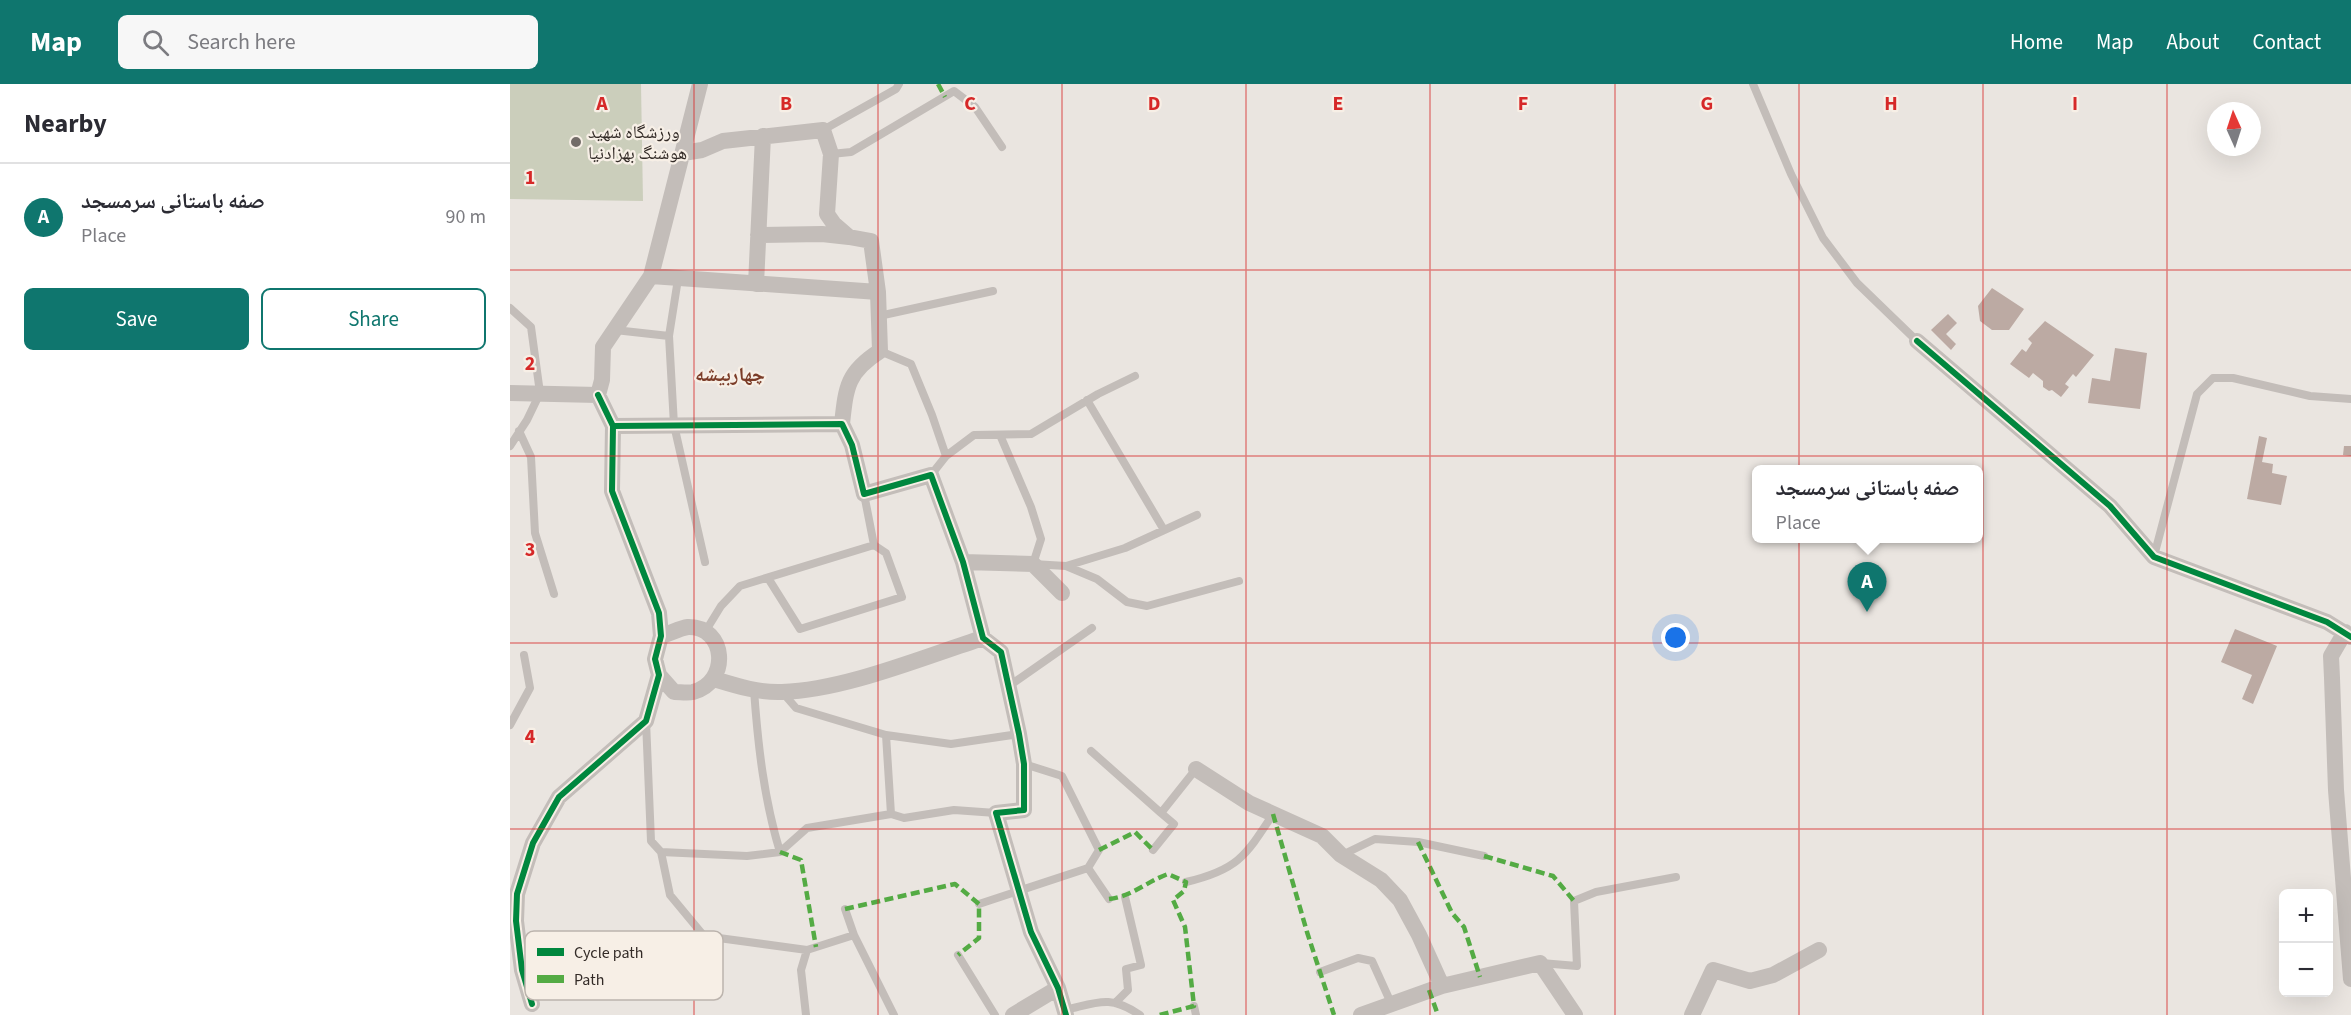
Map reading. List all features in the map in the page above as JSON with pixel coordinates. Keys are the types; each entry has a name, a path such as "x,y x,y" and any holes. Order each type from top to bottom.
{"street":[{"path":"661,636 689,627 705,632 715,641 720,653 720,667 714,679 694,692 674,692 659,675 655,659 661,636 659,613 612,490 613,426 598,395 602,380 603,346 651,276 700,84"},
{"path":"683,153 702,150 723,141 823,130 831,154 827,214 834,224 849,237"},
{"path":"756,284 763,136"},
{"path":"758,235 822,234 871,241 879,292 880,351 861,363 846,389 842,424 852,445 864,494 932,475 963,562 984,638 1001,652 1024,764 1024,810 996,813 1031,932 1058,988 1065,1013"},
{"path":"651,276 879,292"},
{"path":"1917,341 2110,506 2154,556 2327,622 2348,634 2331,656 2331,667 2336,790 2351,979"},
{"path":"510,393 598,395"},
{"path":"613,426 842,424"},
{"path":"963,562 1033,564 1062,593"},
{"path":"714,679 754,690 782,692 839,684 984,638"},
{"path":"525,981 513,921 517,894 533,843 558,798 646,721 659,675"},
{"path":"1196,770 1249,803 1322,836 1341,855 1381,880 1400,900 1442,986"},
{"path":"1692,1015 1713,970 1750,981 1773,975 1819,950"},
{"path":"1361,1015 1442,986 1540,963 1575,1015"},
{"path":"1013,1015 1058,988"}],"lane":[{"path":"823,130 896,89 899,84"},
{"path":"1753,84 1791,174 1822,238 1857,283 1917,341"},
{"path":"831,154 851,152 954,91 975,107 1002,147"},
{"path":"678,279 669,336 674,425 705,562"},
{"path":"879,316 993,291"},
{"path":"510,308 531,327 540,393 510,446"},
{"path":"615,330 669,336"},
{"path":"880,351 911,364 946,456"},
{"path":"932,475 946,456 974,435 1031,434 1087,400 1135,376"},
{"path":"2154,556 2197,394 2213,378 2233,378 2310,396 2351,399"},
{"path":"1087,400 1164,530"},
{"path":"519,431 531,457 536,533 554,594"},
{"path":"1000,435 1031,507 1041,539 1033,564 1066,566 1097,579 1127,602 1147,606 1239,581"},
{"path":"768,578 800,629 902,597 886,553 874,545 864,494"},
{"path":"1066,566 1125,548 1197,515"},
{"path":"705,632 721,606 740,586 874,545"},
{"path":"1009,686 1092,628"},
{"path":"510,724 530,688 524,655"},
{"path":"754,690 764,784 780,852"},
{"path":"782,692 796,708 886,735 951,744 1019,734"},
{"path":"646,721 651,841 661,852 670,895 700,931"},
{"path":"886,735 891,814"},
{"path":"1091,751 1174,824 1153,850"},
{"path":"979,904 1088,868 1099,850 1062,776 1024,764"},
{"path":"1161,813 1196,770"},
{"path":"661,852 747,856 780,852 807,828 891,814 904,818 954,810 996,813"},
{"path":"1186,882 1215,875 1238,861 1253,845 1273,814"},
{"path":"1341,855 1375,839 1418,842 1484,856"},
{"path":"1088,868 1109,899"},
{"path":"1540,963 1577,966 1574,901 1596,892 1676,877"},
{"path":"1115,1003 1128,990 1126,969 1141,965 1125,897"},
{"path":"845,909 854,935 894,1015"},
{"path":"723,939 807,950 854,935"},
{"path":"806,1015 801,970 807,950"},
{"path":"958,955 995,1015"},
{"path":"1320,972 1358,958 1372,961 1391,1003"},
{"path":"1065,1013 1108,1000 1130,1008 1140,1015"}],"green space":[{"name":"ورزشگاه شهید هوشنگ بهزادنیا","path":"510,84 641,84 643,201 510,199"}],"building":[{"path":"1992,288 2024,309 2009,330 1992,330 1980,321 1978,306"},
{"path":"1948,314 1957,323 1946,334 1956,344 1951,350 1931,330"},
{"path":"2045,321 2094,355 2076,377 2073,374 2065,384 2069,387 2061,397 2043,387 2043,381 2033,373 2029,378 2010,364 2022,349 2026,352 2032,343 2028,339"},
{"path":"2115,348 2147,353 2140,409 2088,403 2092,378 2110,381"},
{"path":"2259,436 2267,438 2262,462 2273,464 2272,473 2287,476 2281,505 2247,499"},
{"path":"2344,446 2351,446 2351,456 2343,455"},
{"path":"2235,629 2277,646 2253,704 2242,699 2252,675 2221,662"}],"marked path":[{"path":"938,84 945,97"},
{"path":"1273,814 1334,1015"},
{"path":"1099,850 1135,832 1153,850"},
{"path":"1418,842 1452,913 1464,927 1480,977"},
{"path":"780,852 801,860 816,947"},
{"path":"1484,856 1553,876 1574,901"},
{"path":"1109,899 1125,895 1168,874 1186,882 1184,891 1173,900 1185,927 1194,1006 1159,1015"},
{"path":"845,909 955,884 979,904 979,938 958,955"},
{"path":"1429,990 1438,1015"}],"cycle path":[{"path":"1917,341 2110,506 2154,557 2327,622 2351,637"},
{"path":"598,395 613,426 842,424 852,445 864,494 931,475 963,562 983,638 1001,652 1024,764 1024,810 996,813 1031,932 1058,988 1066,1015"},
{"path":"525,980 516,921 517,894 533,843 559,797 646,721 659,675 655,659 661,636 659,613 612,491 613,426"},
{"path":"531,1000 532,1004"}],"place":[{"name":"ورزشگاه شهید هوشنگ بهزادنیا","path":"576,142"},
{"name":"صفه باستانی سرمسجد","path":"1867,612"}],"district":[{"name":"چهاربیشه","path":"730,375"}]}
